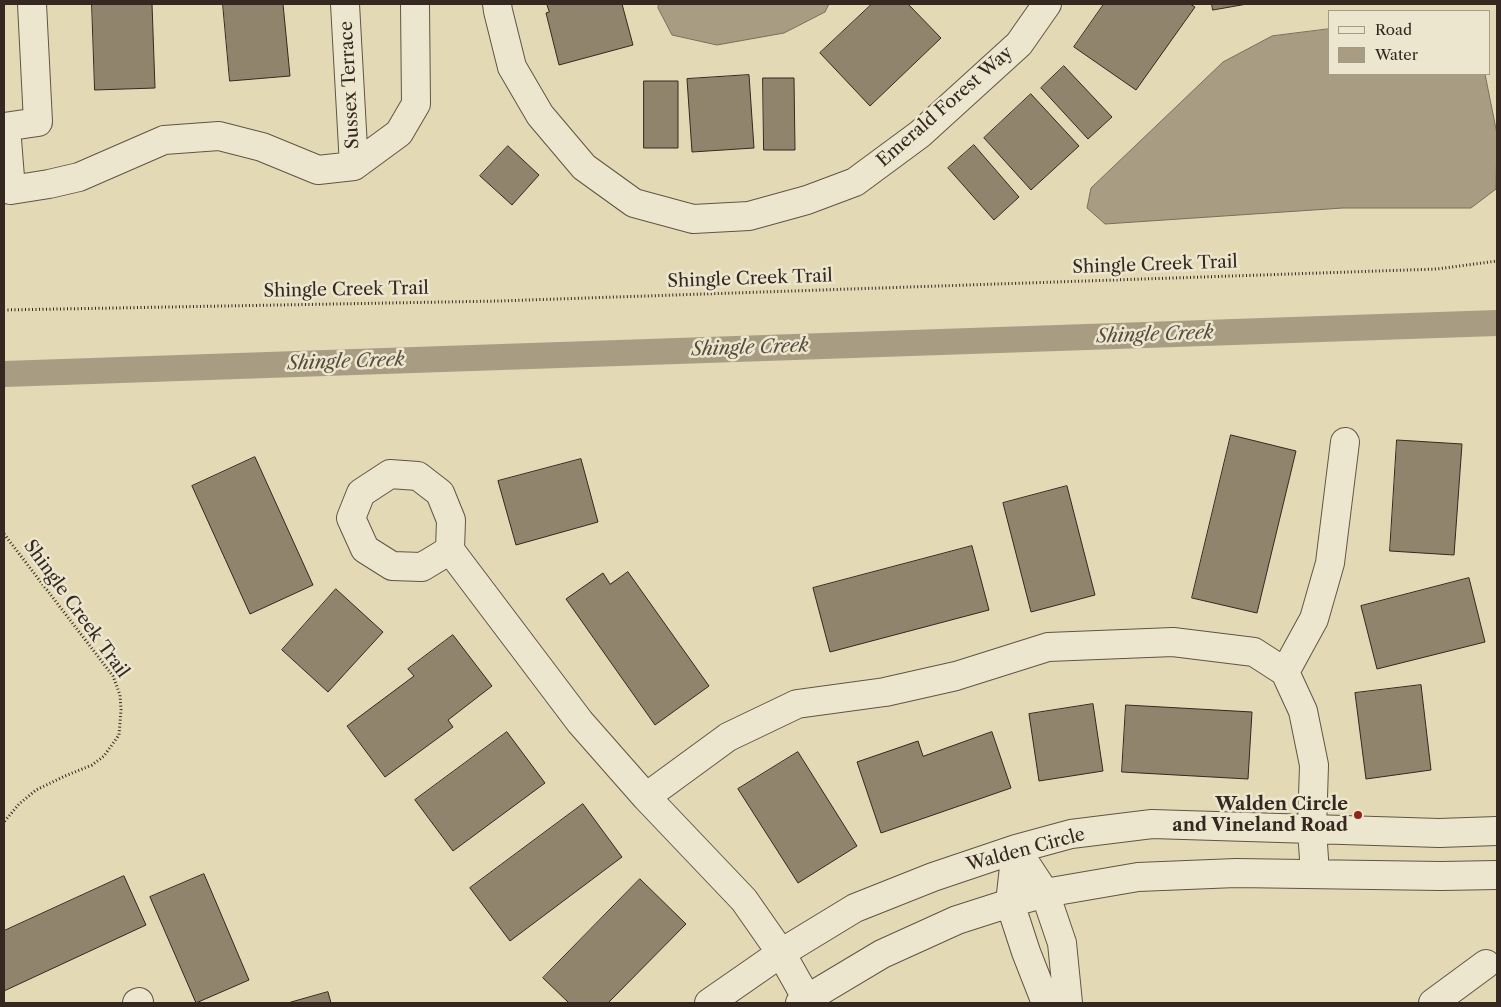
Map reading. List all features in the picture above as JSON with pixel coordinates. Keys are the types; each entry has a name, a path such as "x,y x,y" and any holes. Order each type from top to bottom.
{"street":[{"path":"32,4 38,122 5,127 7,189 49,184 79,177 164,140 219,136 262,147 318,170 354,166 399,133 416,104 415,4"},
{"name":"Sussex Terrace","path":"345,4 354,166"},
{"name":"Emerald Forest Way","path":"497,4 512,67 540,115 584,167 634,202 693,219 749,216 807,200 855,182 920,134 1019,44 1047,4"},
{"path":"1285,672 1314,618 1330,563 1345,442"},
{"path":"450,550 580,722 646,797 744,900 780,953 804,1001 882,954 957,920 1045,893 1138,877 1236,873 1497,875"},
{"path":"646,797 728,737 797,704 884,692 956,676 1048,647 1173,642 1254,652 1285,672 1303,711 1314,765 1312,829 1315,874"},
{"name":"Walden Circle","path":"709,1003 780,953 855,908 932,877 1016,849 1071,834 1152,824 1438,832 1497,831"},
{"path":"1016,849 1045,893 1062,943 1068,1003"},
{"path":"1016,849 1010,903 1046,1003"},
{"path":"1433,1003 1486,964"}],"path":[{"name":"Shingle Creek Trail","path":"4,310 498,301 1437,269 1497,261"},
{"name":"Shingle Creek Trail","path":"4,534 112,676 120,695 121,710 119,735 104,756 92,765 36,790 19,804 4,822"}],"water":[{"path":"659,4 829,4 825,12 784,33 717,45 672,35 658,8"},
{"path":"1328,29 1328,75 1485,75 1497,134 1496,189 1471,208 1343,208 1105,224 1087,208 1091,188 1223,62 1272,36"}],"building":[{"path":"92,4 152,4 155,88 95,90"},
{"path":"223,4 283,4 290,76 230,81"},
{"path":"547,4 622,4 633,45 559,65 546,13 549,12"},
{"path":"872,4 908,4 941,38 870,106 820,53"},
{"path":"1104,4 1190,4 1195,7 1136,90 1074,47"},
{"path":"1212,4 1247,4 1213,10"},
{"path":"1064,66 1112,117 1088,139 1041,88"},
{"path":"749,75 754,148 692,152 687,79"},
{"path":"763,78 794,78 795,150 764,150"},
{"path":"644,81 678,81 678,148 644,148"},
{"path":"1031,94 1079,146 1031,190 984,138"},
{"path":"974,145 1019,197 994,220 948,168"},
{"path":"508,146 539,175 512,205 480,176"},
{"path":"1231,435 1296,451 1257,613 1192,598"},
{"path":"1397,440 1462,444 1454,555 1390,551"},
{"path":"255,457 313,585 250,614 192,486"},
{"path":"581,459 598,522 516,545 498,481"},
{"path":"1067,486 1095,595 1031,612 1003,503"},
{"path":"972,546 989,610 830,652 813,588"},
{"path":"628,572 709,686 655,725 566,599 603,573 610,584"},
{"path":"1469,578 1485,642 1377,669 1361,606"},
{"path":"336,589 383,632 328,692 282,650"},
{"path":"453,635 492,686 448,720 453,727 385,777 347,726 414,676 408,669"},
{"path":"1421,685 1431,770 1366,779 1355,693"},
{"path":"1093,704 1103,771 1039,781 1029,714"},
{"path":"1126,705 1252,712 1248,779 1122,772"},
{"path":"507,732 545,783 453,851 415,800"},
{"path":"992,732 1011,788 881,833 857,762 918,741 923,756"},
{"path":"798,752 857,846 798,883 738,789"},
{"path":"583,804 622,857 510,941 470,888"},
{"path":"204,874 249,980 196,1003 150,897"},
{"path":"124,876 146,925 4,991 4,931"},
{"path":"640,879 686,924 608,1003 569,1003 543,978"},
{"path":"328,992 331,1003 288,1003"}],"waterway":[{"name":"Shingle Creek","path":"4,374 1497,323"}],"place":[{"name":"Walden Circle and Vineland Road","path":"1358,815"}]}
